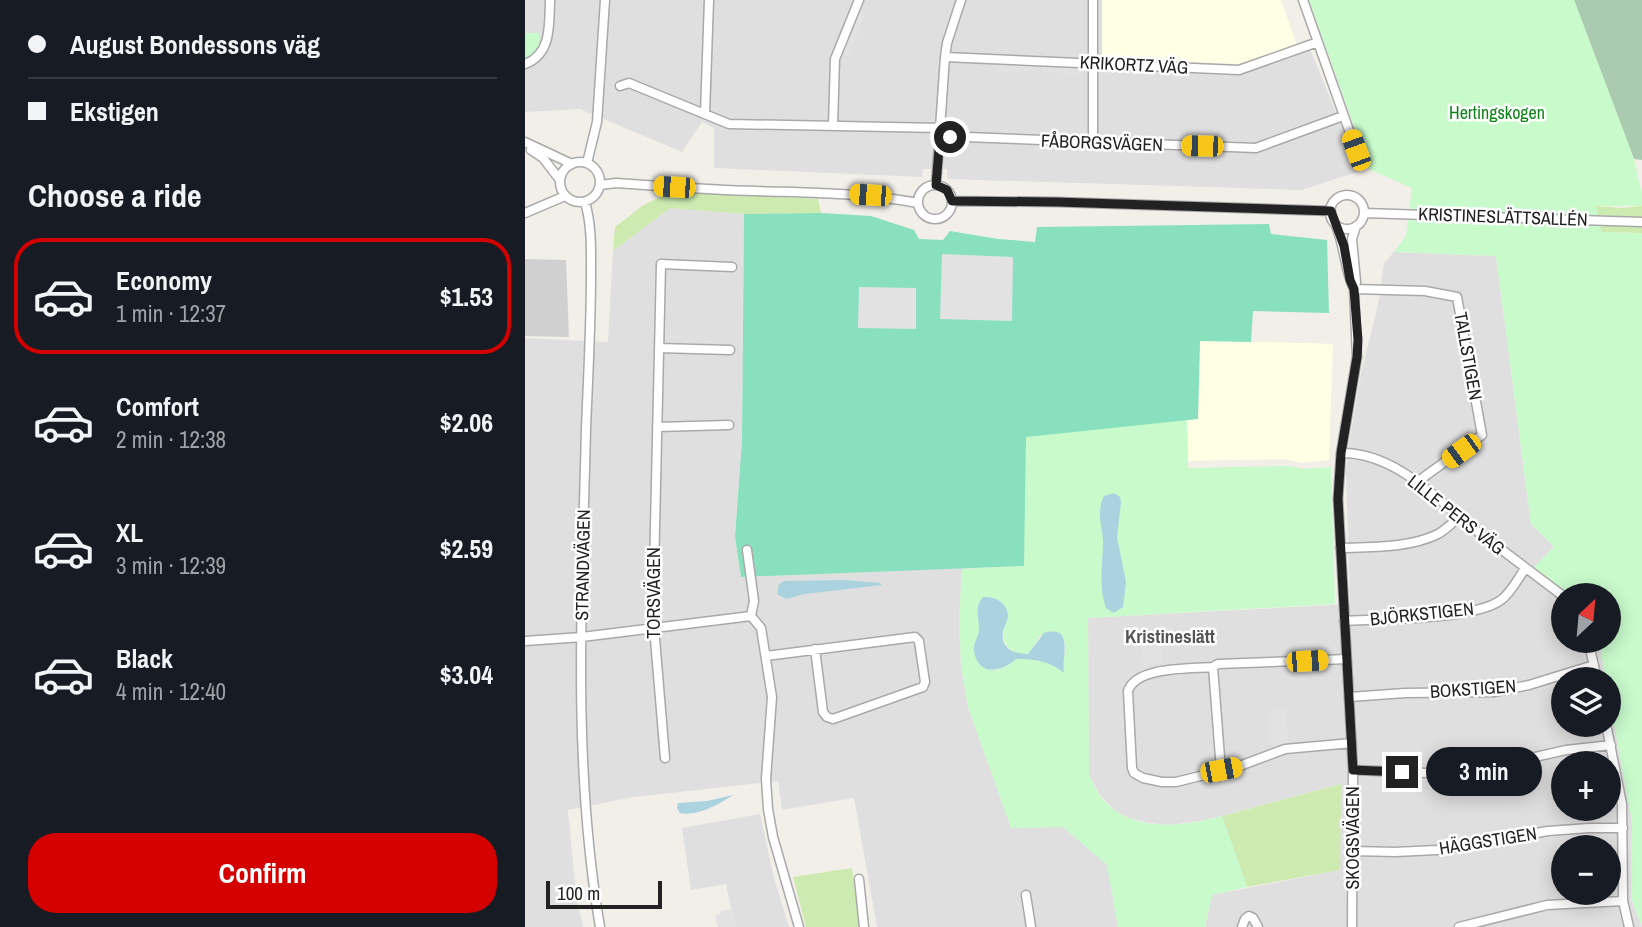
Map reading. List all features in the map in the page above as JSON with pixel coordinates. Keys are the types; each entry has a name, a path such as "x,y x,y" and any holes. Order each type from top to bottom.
{"street":[{"path":"525,64 537,58 547,42 550,0"},
{"path":"587,163 597,122 605,0"},
{"path":"705,114 709,0"},
{"path":"833,126 835,59 859,0"},
{"path":"936,185 945,57 961,0"},
{"path":"1093,0 1093,143"},
{"path":"1303,0 1356,150"},
{"name":"KRIKORTZ VÄG","path":"945,57 1239,69 1318,42"},
{"name":"FÅBORGSVÄGEN","path":"620,86 629,83 729,124 833,126 1093,143 1256,148 1343,116"},
{"path":"525,145 572,164 587,163 597,172 600,185 596,195 585,202 575,202 565,196 561,188 560,180 564,169 572,164"},
{"path":"525,145 543,158 560,180"},
{"path":"600,185 616,183 737,191 842,193 918,203"},
{"path":"936,185 947,190 952,201 948,214 936,219 923,214 918,203 919,195 924,189 936,185"},
{"path":"525,214 565,196"},
{"path":"1348,196 1359,201 1364,213 1363,219 1356,226 1345,229 1335,223 1331,211 1336,200 1348,196"},
{"path":"952,201 1331,211"},
{"name":"STRANDVÄGEN","path":"585,202 591,231 591,289 582,637 582,774 600,927"},
{"name":"KRISTINESLÄTTSALLÉN","path":"1364,213 1642,222"},
{"name":"SKOGSVÄGEN","path":"1335,223 1344,246 1354,289"},
{"name":"SKOGSVÄGEN","path":"1352,927 1353,770 1338,499 1341,453 1357,357 1356,282 1352,239 1356,226"},
{"name":"TORSVÄGEN","path":"665,758 653,627 661,264 732,267"},
{"name":"TALLSTIGEN","path":"1354,289 1425,291 1457,297 1482,435 1417,482"},
{"path":"659,348 730,350"},
{"path":"657,427 729,425"},
{"name":"LILLE PERS VÄG","path":"1341,453 1362,454 1417,482 1551,587"},
{"path":"1340,548 1389,545 1428,538 1446,529 1459,516"},
{"path":"747,550 754,601 751,616"},
{"name":"BJÖRKSTIGEN","path":"1344,621 1451,614 1479,609 1501,601 1525,569"},
{"path":"525,641 582,637 751,616"},
{"path":"751,616 761,628 773,709 766,779 767,801 773,837 799,927"},
{"path":"766,656 815,649 915,637 919,641 925,682 923,687 833,719 823,712 815,649"},
{"path":"1591,653 1594,665"},
{"path":"1347,659 1218,664 1213,667 1153,673 1139,678 1131,684 1128,697 1132,768 1140,777 1167,783 1237,767 1285,748 1352,743"},
{"name":"BOKSTIGEN","path":"1349,697 1494,692 1529,685 1594,665"},
{"path":"1213,667 1221,770"},
{"path":"1609,737 1619,785 1623,828 1623,901 1629,927"},
{"path":"1353,770 1427,773 1473,771 1566,750 1611,745"},
{"name":"HÄGGSTIGEN","path":"1353,850 1437,850 1548,831 1623,828"},
{"path":"859,879 865,927"},
{"path":"1026,895 1031,927"},
{"path":"1459,927 1547,905 1623,901"},
{"path":"1242,927 1249,916 1258,927"}],"shaded area":[{"path":"525,0 1102,0 1103,68 1242,72 1310,49 1360,171 1302,190 948,179 947,169 923,169 922,177 714,168 714,128 702,122 682,152 580,109 525,112 525,59 532,56 539,44 539,34 525,33"},
{"path":"1102,0 1281,0 1297,45 1238,64 1102,58"},
{"path":"1574,0 1642,0 1642,160 1634,159"},
{"path":"860,11 866,13 849,56 843,54"},
{"path":"996,64 1035,66 1035,73 996,71"},
{"path":"1042,66 1078,68 1078,74 1042,72"},
{"path":"670,208 744,214 742,440 735,537 741,577 962,568 959,620 961,665 968,707 1011,827 1063,827 1107,865 1118,927 877,927 854,798 782,810 778,781 634,797 568,810 576,894 583,927 525,927 525,338 608,342 613,251"},
{"path":"1394,252 1496,256 1531,524 1554,547 1535,567 1555,583 1551,583 1551,653 1601,653 1604,667 1551,667 1551,737 1616,737 1619,751 1551,751 1551,821 1621,821 1621,762 1632,822 1631,898 1642,927 1205,927 1212,895 1340,870 1340,784 1206,820 1170,825 1129,818 1115,811 1099,794 1089,775 1088,618 1350,604 1346,472 1361,374 1379,300 1384,263"},
{"path":"942,254 1013,257 1012,321 940,319"},
{"path":"525,259 566,260 569,337 525,336"},
{"path":"859,287 916,288 916,329 858,328"},
{"path":"1200,340 1333,344 1329,460 1301,463 1284,459 1188,461 1187,419 1198,418"},
{"path":"1161,632 1163,664 1143,666 1141,633"},
{"path":"1286,710 1288,744 1269,745 1267,711"},
{"path":"760,814 774,878 789,927 735,927 726,884 691,890 682,828"},
{"path":"733,909 737,927 718,927 715,915 720,914 720,911"}],"green space":[{"name":"Hertingskogen","path":"1309,0 1574,0 1634,159 1642,194 1642,206 1596,206 1601,232 1642,233 1642,926 1631,898 1632,822 1616,737 1621,737 1621,667 1604,667 1601,653 1621,653 1621,583 1555,583 1534,567 1554,547 1531,524 1496,256 1394,252 1406,236 1412,188 1369,169"},
{"path":"525,33 539,33 539,44 532,57 525,59"},
{"path":"674,190 818,199 821,213 744,214 670,208 613,251 615,227 642,206"},
{"path":"1595,206 1642,206 1642,233 1601,232"},
{"path":"821,213 871,216 914,230 919,239 943,240 950,231 1035,242 1037,227 1269,224 1271,234 1327,240 1329,313 1253,311 1251,342 1200,341 1198,419 1026,437 1024,566 741,577 735,537 742,440 744,214"},
{"path":"1187,419 1188,468 1331,467 1335,604 1088,618 1089,775 1101,797 1118,813 1146,823 1177,824 1222,816 1247,887 1212,895 1205,927 1118,927 1107,865 1063,827 1011,828 968,707 961,665 959,620 962,569 1024,566 1025,436","holes":["1006,622 1004,641 1010,649 1028,655 1040,636 1054,631 1060,634 1065,643 1063,672 1047,663 1023,659 1016,659 999,669 986,669 976,654 979,629"]},
{"path":"1341,784 1340,870 1247,887 1222,816"},
{"path":"852,868 860,927 806,927 793,877"}],"water":[{"path":"1114,493 1120,497 1121,502 1117,537 1126,582 1123,607 1114,613 1106,608 1102,591 1103,541 1100,513 1104,496"},
{"path":"845,580 882,585 805,594 786,599 777,594 779,584 784,581"},
{"path":"983,597 1003,603 1007,610 1003,638 1006,646 1013,651 1028,654 1044,633 1060,633 1065,644 1064,673 1047,663 1029,660 1016,659 1004,667 991,670 980,665 974,648 979,632 978,609"},
{"path":"733,795 715,806 693,813 680,813 677,808 678,803 707,801"}],"district":[{"name":"Kristineslätt","path":"1170,636"}],"route":[{"path":"950,137 940,136 936,185 947,190 952,201 1331,211 1344,246 1354,289 1358,340 1341,453 1338,499 1353,770 1402,772"}]}
